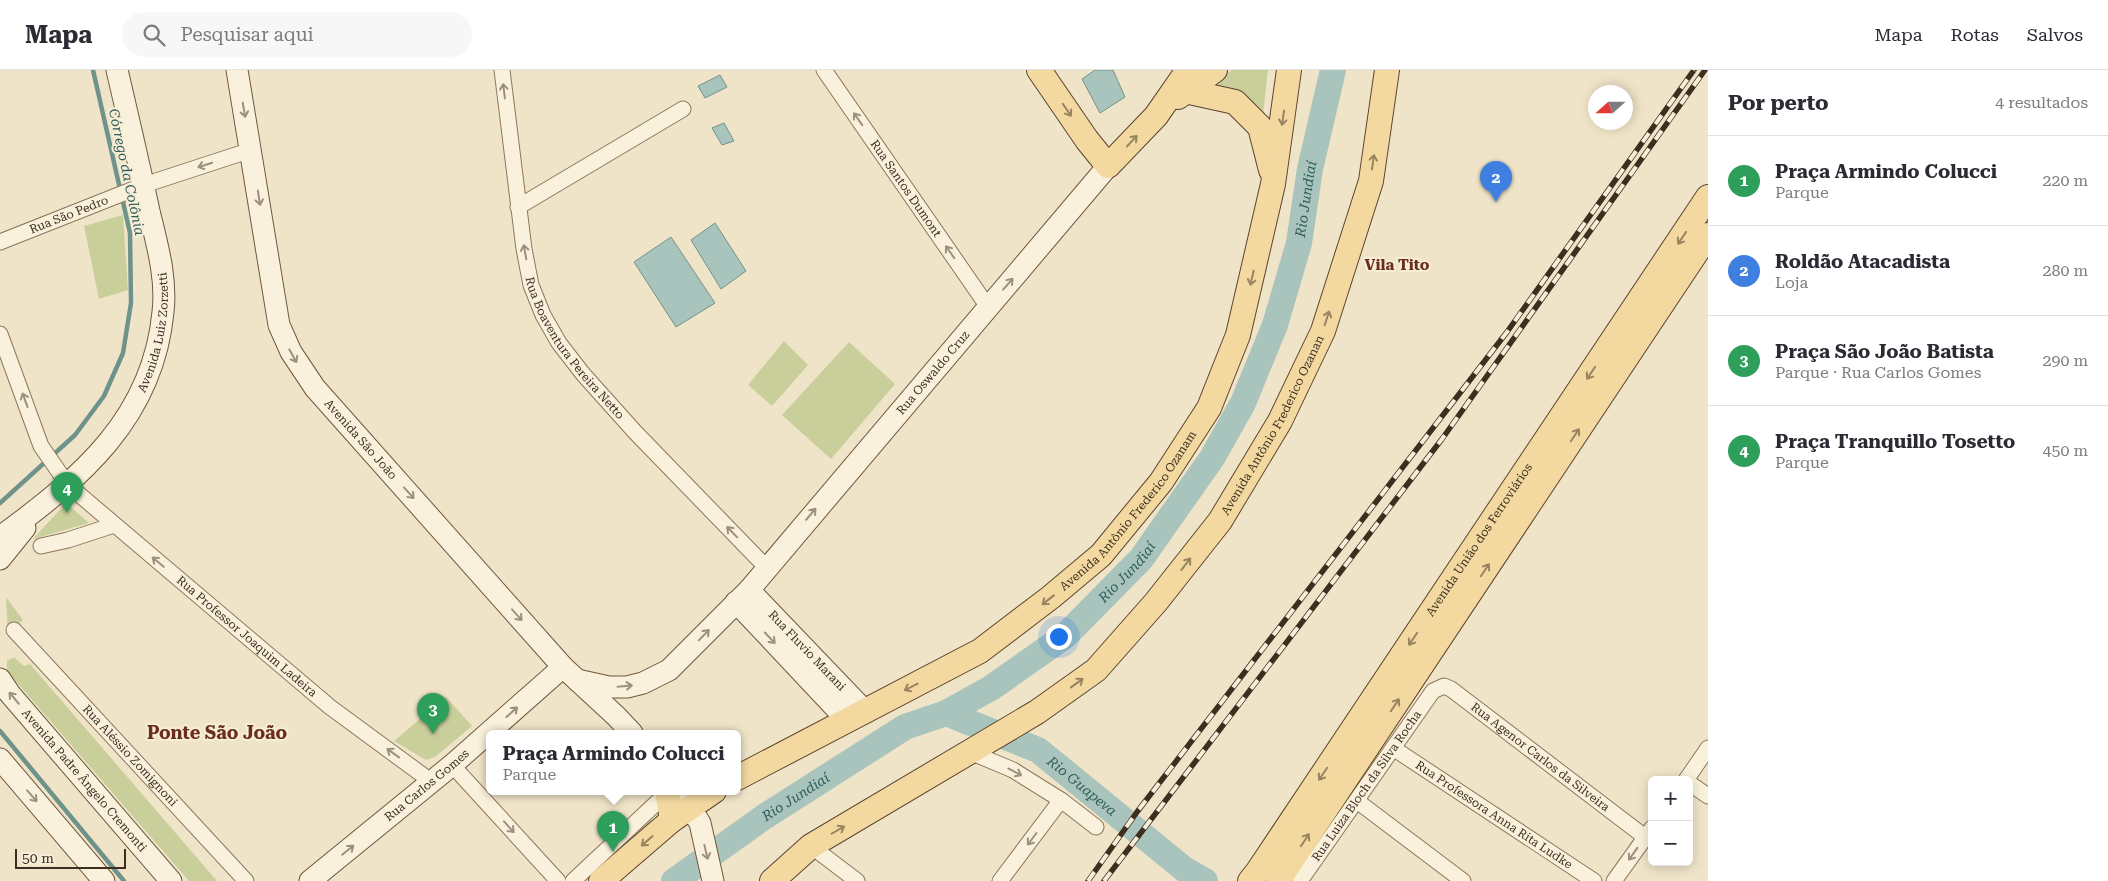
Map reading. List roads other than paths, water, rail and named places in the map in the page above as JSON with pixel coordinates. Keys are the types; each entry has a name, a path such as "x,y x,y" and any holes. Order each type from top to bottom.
{"main road":[{"name":"Avenida Luiz Zorzetti","path":"0,537 43,506 62,479 108,443 129,415 146,385 155,356 164,311 162,268 136,188 117,70"},
{"name":"Avenida São João","path":"237,70 279,325 291,352 315,388 570,674 629,730"},
{"path":"1039,70 1087,140 1108,166"},
{"name":"Rua Oswaldo Cruz","path":"570,674 609,687 627,687 643,683 669,670 743,596 1108,166 1156,116 1186,81 1215,70"},
{"name":"Avenida Antônio Frederico Ozanam","path":"741,776 980,651 1051,597 1101,555 1161,482 1209,408 1238,335 1273,184 1289,70"},
{"name":"Avenida Antônio Frederico Ozanan","path":"970,752 1037,712 1096,670 1156,602 1220,521 1280,421 1323,331 1371,181 1387,70"},
{"path":"1186,81 1235,102 1260,127 1273,184"},
{"name":"Avenida União dos Ferroviários","path":"1264,879 1708,197"},
{"name":"Avenida União dos Ferroviários","path":"1264,879 1708,235"},
{"path":"0,559 43,506"},
{"name":"Rua Fluvio Marani","path":"743,596 860,706 857,715"},
{"name":"Rua Carlos Gomes","path":"497,730 570,674"},
{"name":"Avenida Padre Ângelo Cremonti","path":"0,678 10,694 171,881"},
{"name":"Rua Carlos Gomes","path":"310,881 486,739"},
{"path":"772,881 811,846 970,752"},
{"path":"0,759 104,881"},
{"path":"601,881 672,820 681,801 701,795"},
{"path":"681,801 713,881"}],"street":[{"name":"Rua Boaventura Pereira Netto","path":"502,70 518,207 531,285 543,315 559,343 583,374 635,432 766,567"},
{"name":"Rua Santos Dumont","path":"824,70 988,307"},
{"path":"518,207 683,109"},
{"name":"Rua São Pedro","path":"1,237 136,188 251,150"},
{"name":"Rua Professor Joaquim Ladeira","path":"0,334 41,446 62,479 330,707 432,782"},
{"path":"40,546 68,540 114,525"},
{"name":"Rua Aléssio Zomignoni","path":"14,630 246,881"},
{"name":"Rua Agenor Carlos da Silveira","path":"1433,691 1444,686 1451,689 1648,831"},
{"name":"Rua Luiza Bloch da Silva Rocha","path":"1300,881 1433,691"},
{"name":"Rua Professora Anna Rita Ludke","path":"1393,748 1594,881"},
{"path":"1689,776 1708,748"},
{"path":"970,752 1013,770 1061,800 1096,827"},
{"path":"452,765 558,881"},
{"path":"1693,786 1708,796"},
{"path":"1000,881 1061,800"},
{"path":"573,881 681,801"},
{"path":"1357,801 1463,881"},
{"path":"1614,881 1648,833"},
{"path":"811,846 857,881"}],"water":[{"path":"1095,70 1113,70 1125,97 1100,113 1082,79"},
{"path":"720,75 727,87 705,98 698,86"},
{"path":"724,123 734,141 722,145 712,128"},
{"path":"715,223 746,271 721,289 691,240"},
{"path":"671,237 715,303 676,327 634,262"}],"waterway":[{"name":"Córrego da Colônia","path":"0,503 75,435 104,396 123,353 131,303 130,233 93,70"},
{"name":"Rio Jundiaí","path":"674,881 764,817 905,727 946,713 991,688 1065,636 1141,559 1212,458 1243,403 1275,325 1299,243 1310,169 1333,70"},
{"name":"Rio Guapeva","path":"946,713 1038,750 1184,869 1205,881"},
{"name":"Córrego da Colônia","path":"0,731 124,881"}],"railway":[{"path":"1088,881 1137,812 1507,332 1694,70"},
{"path":"1104,881 1442,439 1705,70"}],"place":[{"name":"Roldão Atacadista","path":"1496,202"},
{"name":"Praça Tranquillo Tosetto","path":"67,513"},
{"name":"Praça São João Batista","path":"433,734"},
{"name":"Praça Armindo Colucci","path":"613,852"}],"district":[{"name":"Vila Tito","path":"1397,265"},
{"name":"Ponte São João","path":"217,733"}]}
